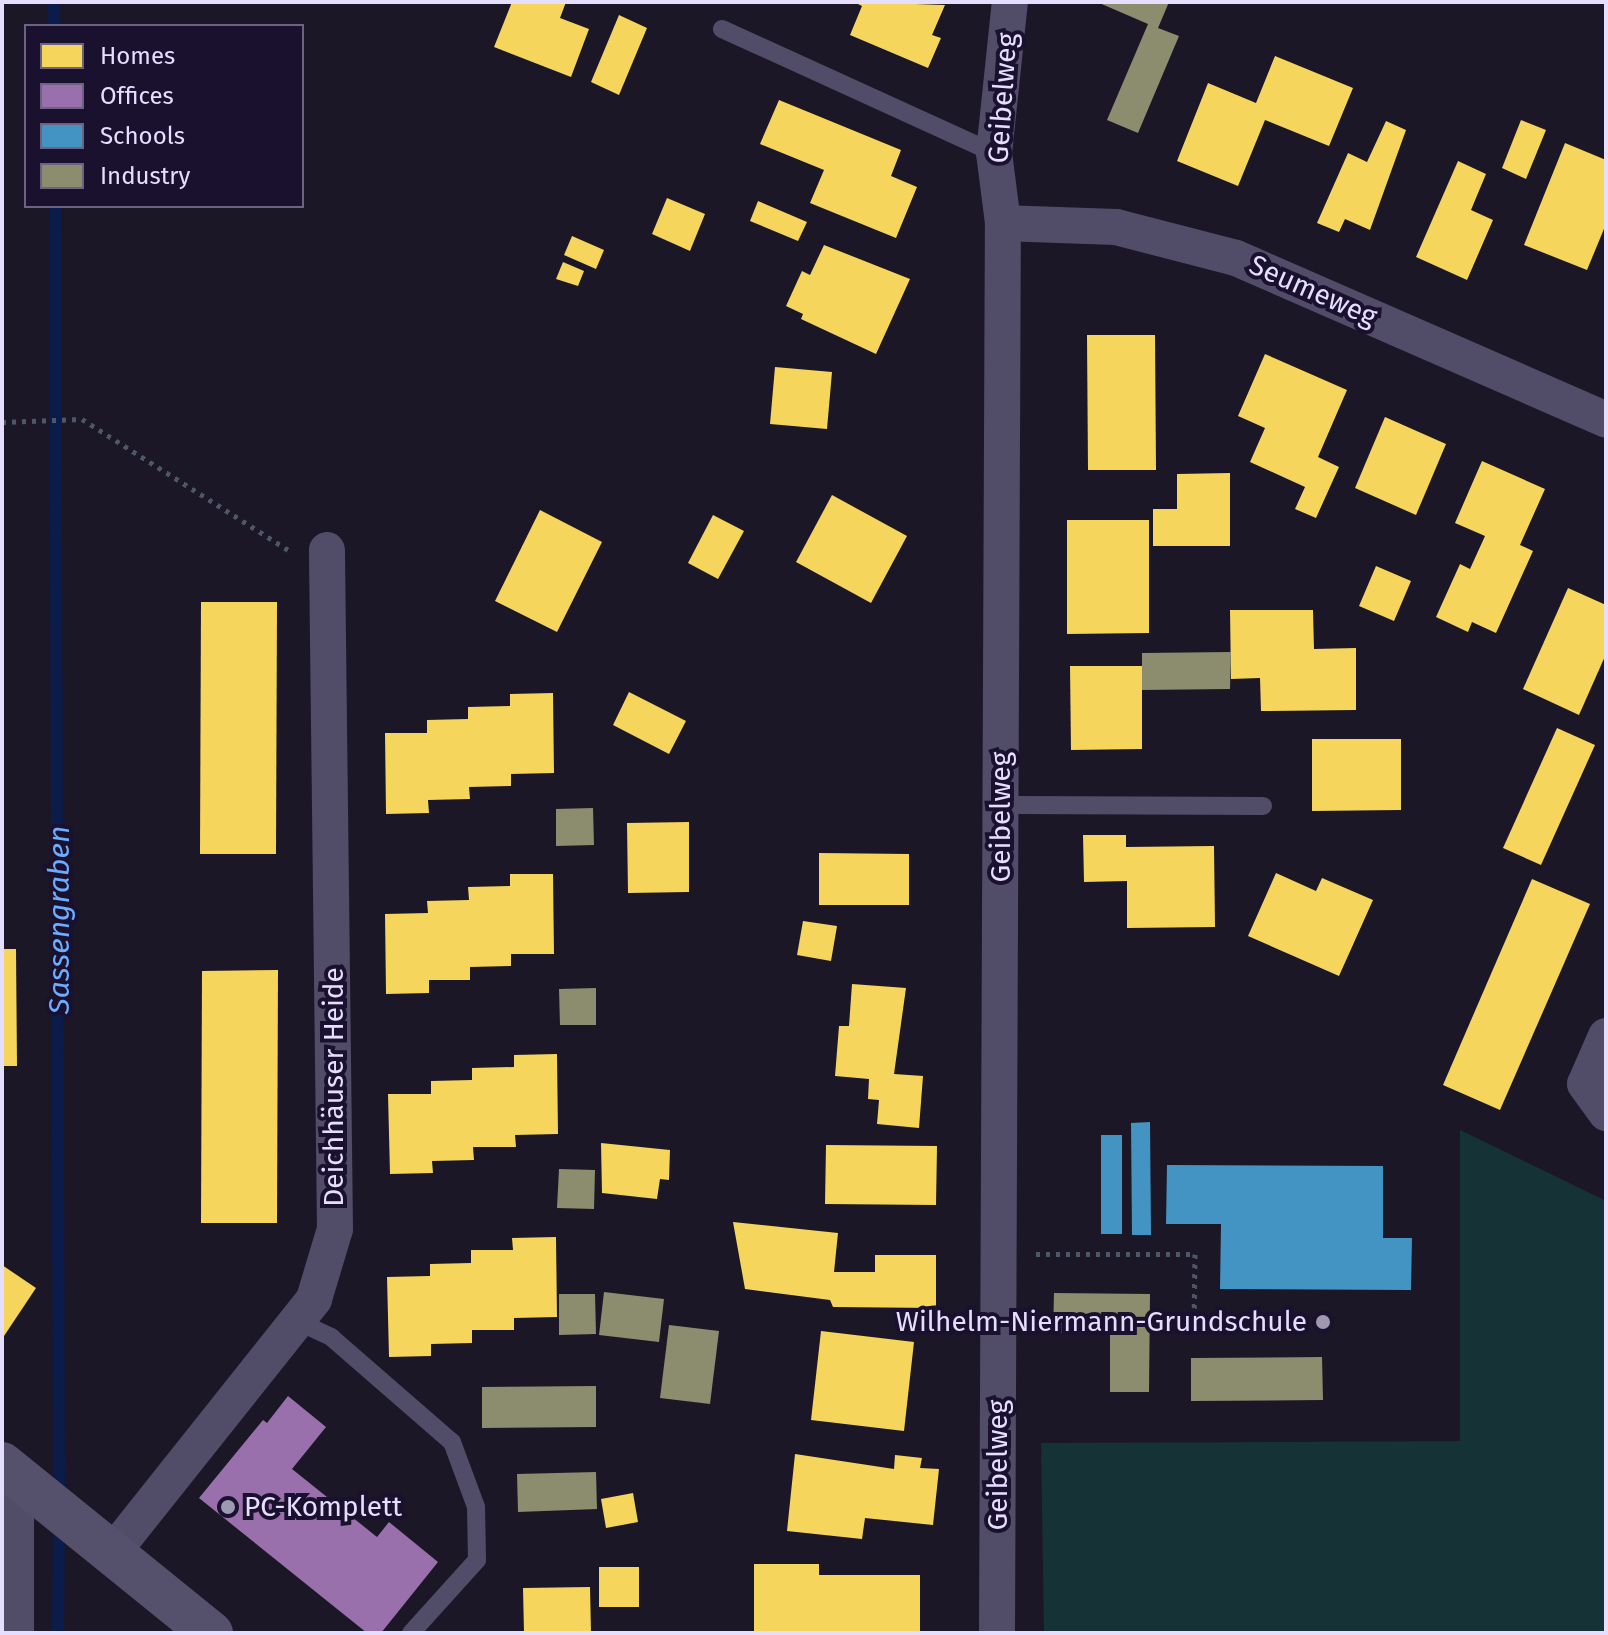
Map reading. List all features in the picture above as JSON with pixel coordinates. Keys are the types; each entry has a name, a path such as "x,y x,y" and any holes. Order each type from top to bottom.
{"main road":[{"path":"19,1477 211,1633"}],"street":[{"name":"Geibelweg","path":"997,1633 1003,223 994,153 1010,2"},
{"name":"Seumeweg","path":"1003,223 1116,227 1222,253 1606,420"},
{"name":"Deichhäuser Heide","path":"98,1539 314,1299 335,1229 327,550"},
{"path":"1606,1036 1585,1084 1606,1113"},
{"path":"16,1633 19,1477"}],"lane":[{"path":"722,29 994,153"},
{"path":"1001,805 1263,806"},
{"path":"297,1321 331,1337 415,1404 452,1442 476,1507 477,1560 411,1633"}],"path":[{"path":"2,422 82,419 283,551 327,550"},
{"path":"999,1254 1195,1254 1194,1328"}],"green space":[{"path":"1460,1130 1606,1201 1606,1633 1044,1633 1041,1443 1460,1441"}],"building: Homes":[{"path":"512,2 566,2 560,18 589,29 571,77 494,47"},
{"path":"854,2 945,5 932,35 941,38 928,68 850,35 862,6"},
{"path":"619,15 647,28 619,95 591,82"},
{"path":"1275,56 1353,88 1329,146 1265,120 1238,186 1177,161 1208,83 1256,103"},
{"path":"779,100 901,150 891,176 917,187 896,238 810,203 824,170 760,144"},
{"path":"1521,120 1546,130 1526,179 1502,168"},
{"path":"1386,121 1406,130 1370,230 1345,219 1339,232 1317,223 1348,153 1367,162"},
{"path":"1565,143 1606,160 1606,224 1587,270 1524,245"},
{"path":"1458,161 1486,174 1471,210 1493,220 1467,280 1416,257"},
{"path":"667,198 705,214 690,251 652,234"},
{"path":"758,201 807,222 798,241 750,221"},
{"path":"572,236 604,250 596,269 564,255"},
{"path":"824,245 910,279 876,354 801,319 803,314 786,306 802,271 810,275"},
{"path":"563,262 584,271 578,286 556,279"},
{"path":"1087,335 1155,335 1156,470 1088,470"},
{"path":"1265,354 1347,390 1318,457 1339,467 1316,518 1295,509 1305,487 1250,462 1265,428 1238,416"},
{"path":"775,367 832,372 827,429 770,424"},
{"path":"1385,417 1446,444 1416,515 1355,488"},
{"path":"1482,461 1545,489 1520,545 1533,551 1496,633 1472,622 1468,632 1436,617 1460,564 1470,569 1485,536 1455,523"},
{"path":"1230,473 1230,546 1153,546 1153,509 1177,509 1177,474"},
{"path":"832,495 907,536 871,603 796,562"},
{"path":"540,510 602,542 557,632 495,601"},
{"path":"713,515 744,531 718,579 688,563"},
{"path":"1067,520 1149,520 1149,633 1067,634"},
{"path":"1376,566 1411,581 1394,621 1359,606"},
{"path":"1568,588 1606,605 1606,654 1579,715 1523,689"},
{"path":"201,602 277,602 276,854 200,854"},
{"path":"1230,610 1313,610 1314,649 1356,648 1356,710 1261,711 1260,678 1231,679"},
{"path":"1070,666 1142,666 1142,749 1071,750"},
{"path":"629,692 686,721 669,754 613,725"},
{"path":"553,693 554,773 511,774 511,786 469,787 470,799 428,800 429,813 386,814 385,733 427,733 427,720 468,719 468,707 510,706 510,694"},
{"path":"1557,728 1595,745 1541,865 1503,848"},
{"path":"1312,739 1401,739 1401,810 1312,811"},
{"path":"689,822 689,892 628,893 627,823"},
{"path":"1083,835 1126,835 1126,847 1214,846 1215,927 1127,928 1127,881 1084,882"},
{"path":"819,853 909,854 909,905 819,905"},
{"path":"1276,873 1316,891 1322,878 1373,900 1339,976 1248,936"},
{"path":"510,874 553,874 554,954 511,954 511,966 470,967 470,980 429,980 429,993 386,994 385,914 428,913 427,901 469,900 468,887 510,886"},
{"path":"1532,879 1590,904 1500,1110 1443,1085"},
{"path":"803,921 837,926 831,961 797,955"},
{"path":"2,949 16,949 17,1066 2,1066"},
{"path":"278,970 277,1223 201,1223 202,971"},
{"path":"852,984 906,988 894,1074 923,1076 919,1128 877,1124 879,1100 868,1099 869,1079 835,1076 839,1026 849,1026"},
{"path":"557,1054 558,1134 515,1135 516,1147 473,1147 474,1160 432,1161 433,1173 390,1174 388,1094 431,1094 431,1081 472,1080 472,1068 514,1067 514,1055"},
{"path":"601,1143 670,1150 669,1180 660,1179 657,1199 602,1193"},
{"path":"826,1145 937,1146 936,1205 825,1204"},
{"path":"733,1222 838,1233 834,1272 875,1272 875,1255 936,1255 936,1308 833,1307 830,1300 745,1289"},
{"path":"556,1237 557,1317 514,1318 514,1330 472,1330 472,1343 431,1344 431,1356 389,1357 387,1277 430,1276 430,1264 471,1263 471,1250 513,1250 512,1238"},
{"path":"2,1265 36,1288 2,1339"},
{"path":"821,1331 914,1342 904,1431 811,1420"},
{"path":"795,1454 894,1469 895,1455 922,1458 920,1468 939,1469 933,1525 865,1518 862,1539 787,1531"},
{"path":"633,1493 638,1522 606,1528 601,1499"},
{"path":"754,1564 819,1564 819,1575 920,1575 920,1633 754,1633"},
{"path":"599,1567 639,1567 639,1607 599,1607"},
{"path":"590,1587 591,1633 524,1633 523,1588"}],"building: Offices":[{"path":"288,1396 326,1427 292,1469 377,1537 389,1522 438,1562 381,1633 367,1633 199,1498 263,1420 267,1423"}],"building: Schools":[{"path":"1150,1122 1151,1235 1132,1235 1131,1123"},
{"path":"1101,1135 1122,1135 1122,1234 1101,1234"},
{"path":"1167,1165 1383,1166 1383,1238 1412,1238 1411,1290 1220,1289 1221,1224 1166,1224"}],"building: Industry":[{"path":"1097,2 1169,2 1158,28 1179,36 1138,133 1107,120 1148,24"},
{"path":"1231,652 1230,689 1142,690 1142,653"},
{"path":"593,808 594,845 556,846 556,809"},
{"path":"596,988 596,1025 560,1025 559,989"},
{"path":"559,1169 595,1170 594,1209 557,1208"},
{"path":"604,1292 664,1299 659,1342 599,1335"},
{"path":"1054,1293 1150,1294 1149,1392 1110,1392 1110,1334 1053,1334"},
{"path":"559,1294 595,1294 596,1334 559,1335"},
{"path":"669,1325 719,1331 710,1404 660,1398"},
{"path":"1322,1357 1323,1400 1191,1401 1191,1358"},
{"path":"596,1386 596,1427 482,1428 482,1387"},
{"path":"596,1472 597,1509 518,1512 517,1474"}],"waterway":[{"name":"Sassengraben","path":"54,2 54,24"},
{"name":"Sassengraben","path":"55,208 59,1498"},
{"name":"Sassengraben","path":"58,1633 59,1524"}],"place":[{"name":"Wilhelm-Niermann-Grundschule","path":"1323,1322"},
{"name":"PC-Komplett","path":"228,1507"}]}
